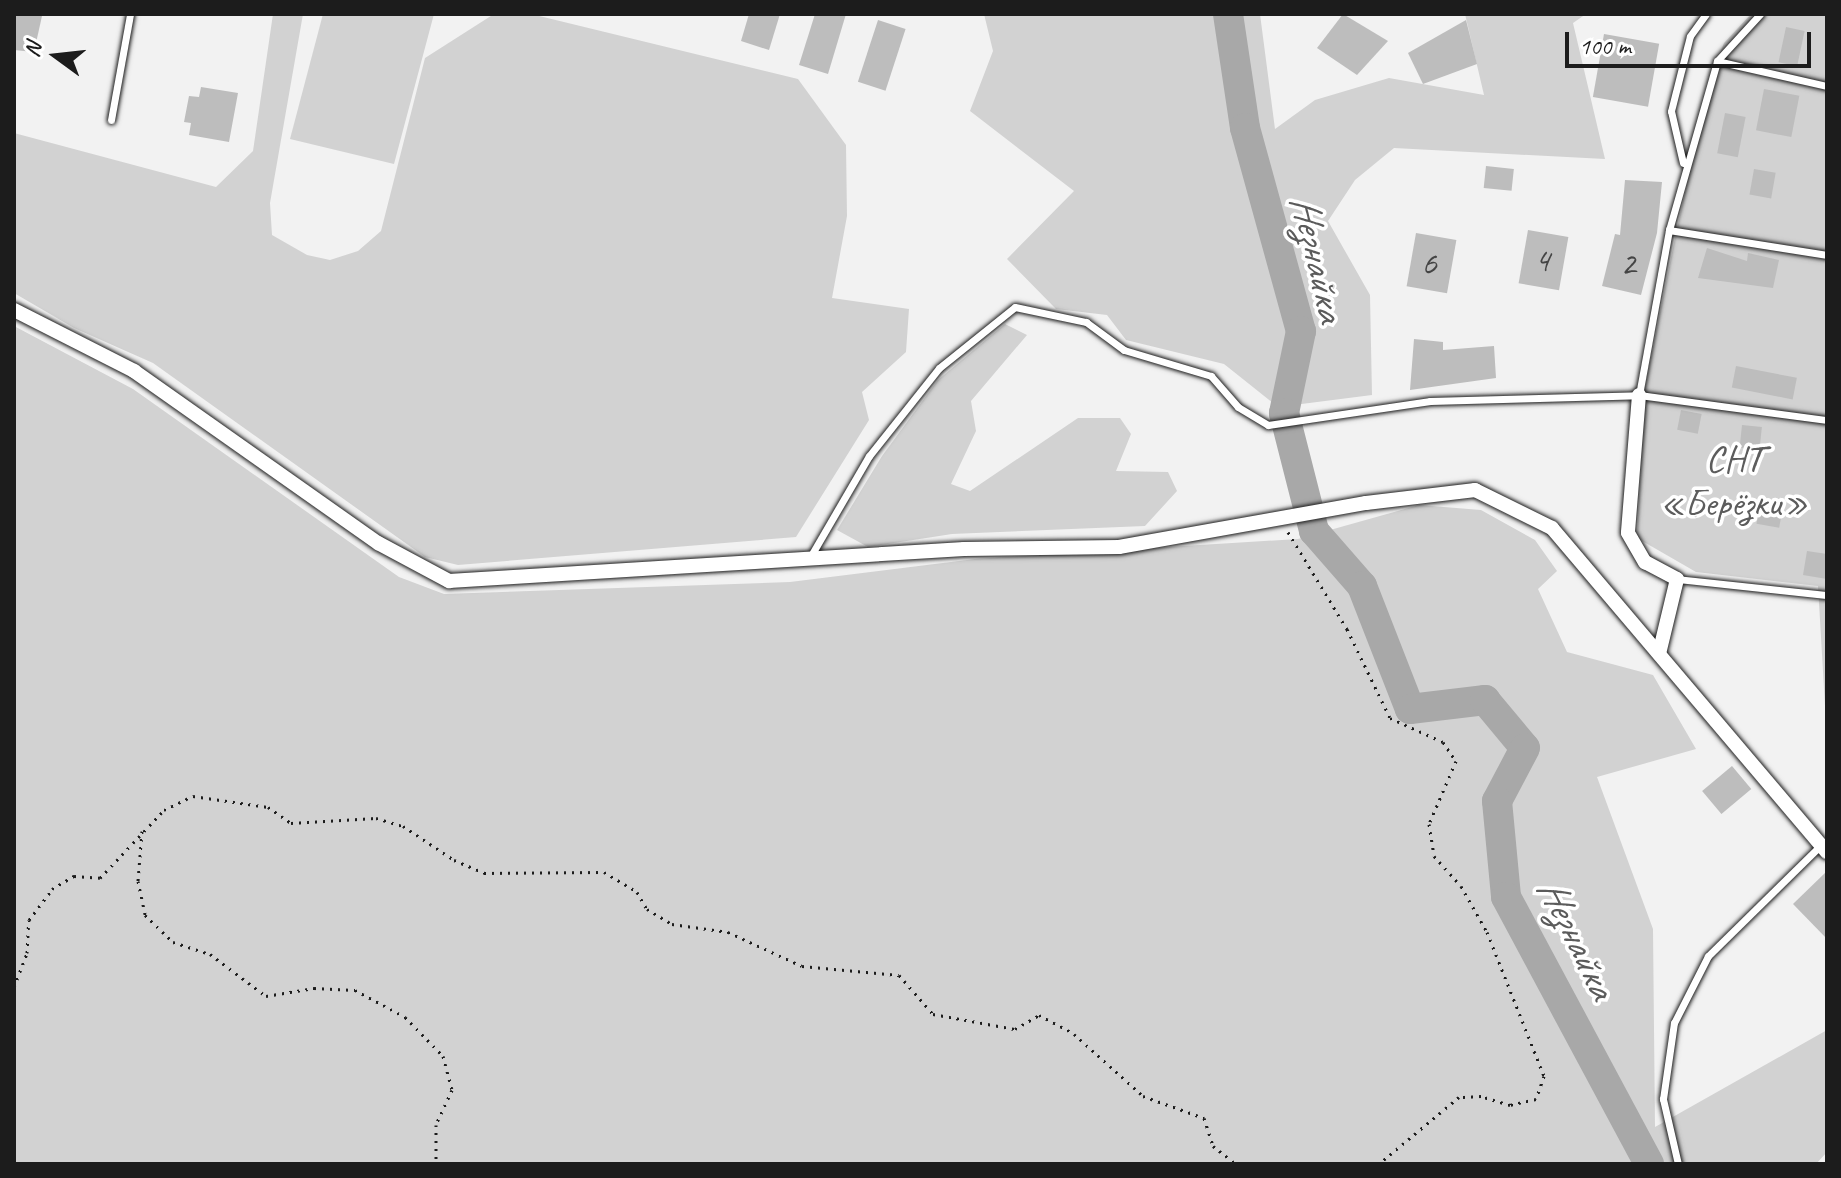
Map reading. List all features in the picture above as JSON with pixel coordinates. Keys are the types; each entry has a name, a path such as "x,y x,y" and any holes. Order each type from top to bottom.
{"street":[{"path":"14,310 134,371 378,543 449,581 964,549 1119,547 1279,518 1475,490 1552,528 1824,849"},
{"path":"1639,395 1628,533 1645,562 1677,579 1659,654"}],"lane":[{"path":"111,120 130,14"},
{"path":"1684,166 1671,111 1690,36 1706,14"},
{"path":"1639,395 1669,230 1684,166 1717,61 1760,14"},
{"path":"1717,61 1827,86"},
{"path":"1669,230 1827,255"},
{"path":"808,561 869,456 939,368 1015,307 1086,322 1124,350 1211,376 1238,407 1268,425 1430,401 1639,395 1827,420"},
{"path":"1677,579 1827,595"},
{"path":"1678,1164 1663,1099 1674,1023 1708,956 1824,849"}],"path":[{"path":"1279,518 1347,629 1390,718 1443,742 1456,761 1429,824 1434,856 1461,886 1487,932 1544,1076 1536,1099 1510,1105 1481,1096 1459,1097 1379,1164"},
{"path":"14,987 27,953 29,920 52,889 74,876 100,878 164,810 193,796 268,807 291,823 376,818 403,826 484,873 604,872 637,892 647,909 672,924 728,932 778,959 802,966 899,975 933,1014 1015,1029 1039,1015 1074,1034 1143,1096 1204,1118 1213,1146 1236,1164"},
{"path":"142,831 138,881 145,915 173,942 210,954 266,996 314,988 355,990 405,1017 443,1056 452,1090 436,1125 436,1164"}],"green space":[{"path":"273,14 303,14 270,203 272,235 307,255 330,260 358,251 381,231 425,58 494,14 531,14 798,79 846,145 847,216 832,298 909,309 906,352 862,392 869,420 796,537 458,565 425,557 153,363 74,328 14,293 14,133 216,187 253,151"},
{"path":"323,14 434,14 394,164 290,139"},
{"path":"984,14 1260,14 1275,129 1315,100 1389,78 1484,95 1465,14 1586,14 1573,23 1605,159 1394,148 1355,180 1328,221 1370,295 1372,395 1278,407 1224,364 1126,340 1107,315 1056,309 1007,259 1074,191 970,111 993,51"},
{"name":"СНТ «Берёзки»","path":"1751,14 1827,14 1827,740 1818,586 1696,572 1637,538 1645,388 1675,238 1711,76 1724,43"},
{"path":"1005,324 1027,335 971,401 976,431 951,484 970,491 1078,418 1120,418 1131,434 1116,471 1168,472 1177,491 1145,526 952,534 868,547 837,530 882,456 938,380"},
{"path":"14,326 133,389 399,577 444,594 790,582 975,559 1298,539 1419,505 1481,510 1535,540 1557,571 1538,589 1567,652 1653,675 1696,749 1597,777 1653,929 1655,1127 1827,1030 1827,1152 1816,1164 14,1164"}],"building":[{"path":"14,14 42,16 34,52 14,50"},
{"path":"749,14 780,14 769,50 741,41"},
{"path":"815,14 846,14 828,74 799,65"},
{"path":"1343,14 1388,41 1357,75 1317,48"},
{"path":"878,20 906,29 885,91 858,82"},
{"path":"1466,20 1477,64 1423,84 1408,53"},
{"path":"1786,27 1805,31 1797,66 1779,62"},
{"path":"1604,34 1659,44 1648,107 1593,97"},
{"path":"201,87 238,93 229,142 189,135 191,123 184,122 189,96 199,97"},
{"path":"1764,89 1799,96 1791,137 1756,130"},
{"path":"1725,113 1746,117 1738,157 1717,153"},
{"path":"1486,166 1514,169 1512,191 1484,188"},
{"path":"1754,169 1776,173 1771,198 1749,195"},
{"path":"1625,180 1662,182 1657,233 1641,295 1602,286 1615,234 1620,235"},
{"path":"1528,230 1568,237 1559,290 1519,283"},
{"path":"1416,233 1456,240 1447,293 1407,286"},
{"path":"1707,248 1747,261 1748,253 1779,260 1773,288 1698,278"},
{"path":"1414,339 1443,342 1443,350 1494,346 1496,378 1410,390"},
{"path":"1736,366 1797,378 1793,399 1732,388"},
{"path":"1681,410 1702,414 1698,434 1677,430"},
{"path":"1742,425 1762,427 1759,450 1740,448"},
{"path":"1760,504 1783,508 1779,528 1757,524"},
{"path":"1807,551 1827,554 1827,579 1803,575"},
{"path":"1732,766 1751,789 1721,814 1702,791"},
{"path":"1827,871 1827,939 1793,904"}],"waterway":[{"name":"Незнайка","path":"1228,14 1245,128 1301,331 1284,413 1314,531 1362,586 1410,709 1485,700 1525,748 1497,801 1506,897 1649,1164"}]}
